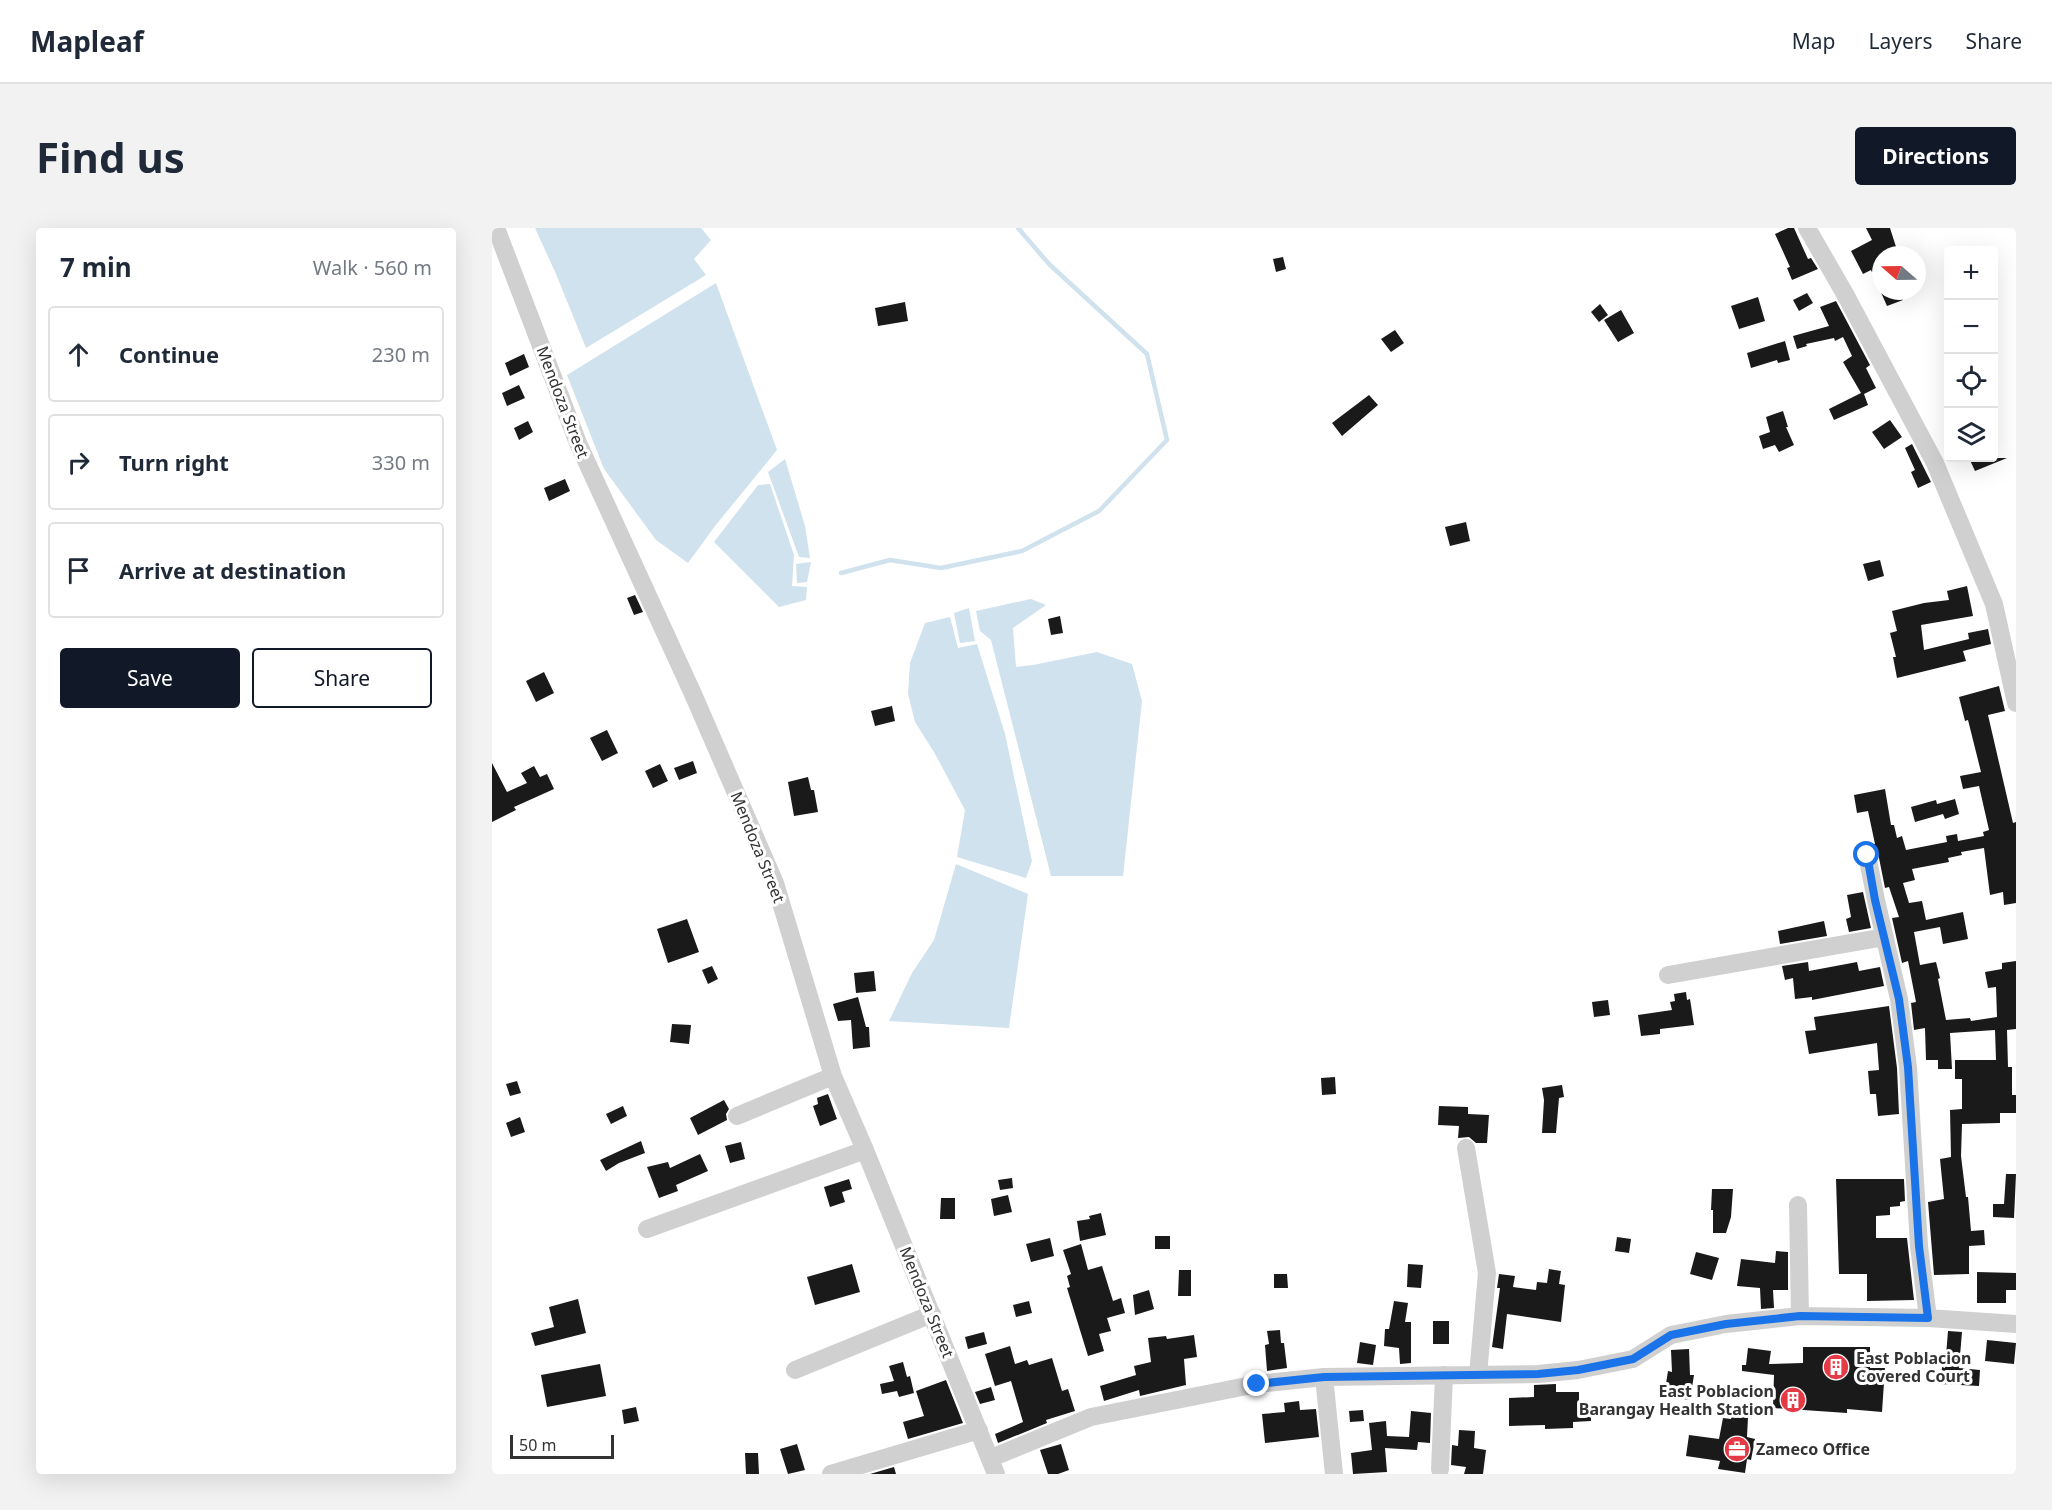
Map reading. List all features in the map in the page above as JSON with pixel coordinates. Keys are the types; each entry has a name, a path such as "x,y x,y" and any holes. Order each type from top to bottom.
{"street":[{"name":"Mendoza Street","path":"496,228 578,443 693,694 775,883 833,1076 994,1466"},
{"path":"1807,228 1845,294 1935,463 1994,604 2016,703"},
{"path":"1867,855 1899,999 1908,1067 1919,1246 1928,1318"},
{"path":"1668,975 1813,948 1885,938"},
{"path":"737,1116 833,1076"},
{"path":"1466,1148 1487,1273 1478,1375"},
{"path":"647,1229 865,1150"},
{"path":"1798,1206 1800,1316"},
{"path":"795,1370 932,1314"},
{"path":"994,1466 1091,1417 1257,1384 1324,1377 1538,1374 1578,1370 1633,1359 1671,1335 1726,1324 1800,1316 1928,1318 2016,1324"},
{"path":"1440,1469 1444,1375"},
{"path":"1324,1377 1334,1474"},
{"path":"831,1474 979,1430"}],"water":[{"path":"535,228 701,228 711,240 694,259 706,275 586,348"},
{"path":"716,283 777,450 688,563 656,540 604,469 567,375"},
{"path":"785,459 805,526 810,558 799,557 768,472"},
{"path":"770,484 794,555 792,586 807,587 806,600 779,607 714,542 758,485"},
{"path":"811,562 807,582 797,583 796,564"},
{"path":"1031,599 1046,605 1013,628 1016,667 1097,652 1132,664 1142,701 1123,876 1051,876 991,640 980,631 976,611"},
{"path":"969,608 975,641 960,643 954,613"},
{"path":"950,617 958,648 977,644 1005,734 1032,861 1026,878 957,857 965,810 915,722 908,694 910,663 925,623"},
{"path":"956,864 1028,894 1009,1028 889,1021 912,973 934,940"}],"building":[{"path":"1788,228 1794,228 1808,259 1811,258 1818,269 1792,280 1787,268 1790,267 1775,234"},
{"path":"1866,228 1890,228 1896,246 1872,246 1872,272 1871,270 1863,274 1851,251 1872,240"},
{"path":"1283,257 1286,269 1276,272 1273,259"},
{"path":"1807,293 1813,303 1799,311 1793,300"},
{"path":"1758,297 1765,321 1739,329 1731,306"},
{"path":"1884,300 1903,300 1887,306"},
{"path":"1836,301 1870,365 1866,368 1876,388 1864,394 1868,405 1834,420 1829,409 1861,393 1843,362 1852,356 1843,337 1835,341 1834,338 1806,344 1807,346 1797,349 1793,336 1829,326 1820,307"},
{"path":"905,302 908,321 878,326 875,308"},
{"path":"1600,304 1608,315 1599,322 1591,312"},
{"path":"1621,310 1634,333 1618,342 1604,320"},
{"path":"1395,330 1404,343 1391,352 1381,339"},
{"path":"1785,341 1790,360 1778,363 1777,360 1751,368 1747,353"},
{"path":"524,354 529,367 510,376 505,363"},
{"path":"519,385 525,398 507,406 502,393"},
{"path":"1369,395 1378,405 1342,436 1332,423"},
{"path":"1783,411 1788,427 1786,427 1794,445 1779,452 1775,445 1763,449 1759,436 1770,432 1766,417"},
{"path":"1890,420 1902,437 1884,449 1872,432"},
{"path":"528,421 533,432 519,440 514,428"},
{"path":"1912,444 1931,482 1918,488 1911,472 1915,470 1905,448"},
{"path":"1971,462 1997,462 1975,471"},
{"path":"565,479 570,491 549,501 544,488"},
{"path":"1466,522 1470,541 1450,546 1445,527"},
{"path":"1880,560 1884,576 1868,581 1863,564"},
{"path":"1967,586 1973,616 1921,625 1924,650 1969,639 1968,633 1988,629 1991,644 1963,651 1966,661 1897,678 1893,657 1896,657 1890,633 1897,631 1892,611 1949,600 1947,591"},
{"path":"635,595 643,612 634,615 627,598"},
{"path":"1060,616 1063,633 1051,635 1048,619"},
{"path":"544,672 554,693 536,702 526,681"},
{"path":"1999,686 2005,711 1988,715 2013,823 2016,822 2016,903 2004,905 2003,892 1990,895 1984,848 1961,852 1962,855 1948,858 1949,862 1912,869 1915,880 1903,883 1909,903 1922,901 1926,920 1963,912 1968,939 1943,944 1940,927 1914,932 1920,965 1936,962 1946,1020 1970,1018 1971,1021 1997,1017 1996,987 1988,988 1985,972 2002,969 2002,963 2016,961 2016,1029 2007,1030 2008,1067 2012,1067 2012,1095 2016,1095 2016,1113 2000,1113 2000,1123 1962,1124 1961,1156 1971,1231 1984,1230 1985,1245 1969,1246 1969,1274 1934,1275 1928,1202 1944,1199 1940,1159 1951,1157 1950,1110 1962,1109 1962,1079 1955,1079 1955,1060 1996,1060 1995,1030 1950,1033 1952,1069 1938,1069 1938,1060 1926,1060 1925,1028 1914,1030 1911,1003 1916,1002 1908,961 1902,963 1892,918 1899,917 1889,887 1885,888 1878,853 1873,844 1875,844 1868,811 1857,813 1854,795 1885,789 1891,825 1894,825 1897,838 1902,836 1906,850 1947,842 1946,836 1957,834 1958,841 1984,836 1983,832 1989,830 1979,786 1963,789 1960,776 1981,772 1968,720 1965,721 1959,697"},
{"path":"892,706 895,721 875,726 871,711"},
{"path":"607,730 618,753 602,761 590,738"},
{"path":"693,761 697,773 679,780 674,768"},
{"path":"492,763 507,792 527,783 521,773 534,766 540,777 547,774 554,789 514,807 516,810 492,822"},
{"path":"660,764 668,781 653,788 645,771"},
{"path":"808,777 811,790 814,790 818,812 794,816 788,782"},
{"path":"1955,799 1959,814 1945,819 1943,814 1915,822 1911,807 1936,800 1937,804"},
{"path":"1863,892 1871,928 1849,932 1846,919 1851,917 1847,895"},
{"path":"687,919 699,952 668,963 657,929"},
{"path":"1824,921 1827,936 1780,944 1778,931"},
{"path":"1808,962 1809,971 1857,962 1859,971 1880,967 1884,986 1812,1000 1812,997 1795,999 1793,978 1785,980 1782,966"},
{"path":"712,966 718,979 708,984 702,970"},
{"path":"874,971 876,991 856,993 854,973"},
{"path":"1686,992 1687,1000 1690,999 1694,1025 1660,1029 1660,1034 1641,1036 1638,1015 1672,1010 1670,1002 1675,1001 1674,994"},
{"path":"858,997 866,1027 869,1027 870,1047 853,1049 851,1020 838,1021 833,1004"},
{"path":"1608,1000 1610,1015 1594,1017 1592,1002"},
{"path":"1889,1006 1897,1068 1899,1114 1878,1116 1876,1094 1870,1094 1868,1071 1879,1070 1877,1043 1809,1054 1805,1031 1816,1030 1814,1017"},
{"path":"672,1024 691,1025 689,1044 670,1042"},
{"path":"1335,1077 1336,1094 1322,1095 1321,1078"},
{"path":"517,1081 521,1093 510,1096 506,1084"},
{"path":"1562,1085 1564,1097 1559,1098 1556,1133 1542,1133 1544,1100 1542,1088"},
{"path":"828,1094 837,1119 820,1126 813,1106 818,1104 817,1098"},
{"path":"724,1100 729,1109 726,1114 727,1120 698,1135 690,1118"},
{"path":"623,1106 627,1116 611,1124 606,1114"},
{"path":"1439,1106 1468,1107 1468,1114 1489,1115 1487,1143 1476,1143 1469,1137 1458,1138 1459,1126 1438,1125"},
{"path":"520,1117 525,1132 511,1137 506,1123"},
{"path":"641,1141 645,1153 619,1163 606,1171 600,1160"},
{"path":"741,1142 745,1159 730,1163 725,1146"},
{"path":"700,1154 708,1171 676,1185 678,1191 659,1198 647,1167 668,1162 670,1168"},
{"path":"2006,1174 2016,1174 2014,1218 1993,1217 1993,1204 2004,1204"},
{"path":"1012,1178 1013,1188 1000,1190 998,1180"},
{"path":"849,1179 852,1189 842,1192 845,1202 830,1207 824,1187"},
{"path":"1836,1179 1904,1179 1905,1201 1900,1202 1900,1206 1890,1207 1890,1215 1876,1216 1876,1238 1907,1238 1914,1300 1867,1301 1867,1274 1839,1274"},
{"path":"1712,1189 1733,1189 1731,1217 1726,1233 1713,1233"},
{"path":"1008,1195 1012,1212 994,1216 991,1199"},
{"path":"941,1198 955,1198 955,1219 940,1219"},
{"path":"1101,1213 1106,1235 1080,1241 1077,1221 1090,1219 1089,1216"},
{"path":"1155,1236 1170,1236 1170,1249 1155,1249"},
{"path":"1617,1237 1631,1239 1629,1253 1615,1251"},
{"path":"1050,1238 1054,1256 1031,1262 1026,1244"},
{"path":"1081,1244 1088,1270 1102,1266 1113,1301 1121,1298 1125,1313 1107,1318 1111,1331 1099,1334 1104,1351 1088,1356 1067,1288 1070,1287 1067,1276 1071,1274 1063,1250"},
{"path":"1776,1251 1788,1252 1788,1290 1773,1290 1774,1308 1761,1309 1760,1288 1737,1286 1741,1259 1775,1263"},
{"path":"1696,1252 1719,1258 1712,1280 1690,1274"},
{"path":"852,1264 860,1292 815,1305 807,1277"},
{"path":"1408,1264 1423,1265 1421,1288 1407,1287"},
{"path":"1549,1269 1561,1271 1559,1284 1565,1285 1561,1322 1507,1314 1503,1349 1492,1347 1500,1288 1497,1288 1499,1274 1515,1276 1513,1287 1536,1290 1537,1282 1547,1283"},
{"path":"1179,1270 1191,1270 1191,1296 1178,1296"},
{"path":"1977,1272 2016,1273 2016,1290 2006,1290 2006,1303 1977,1303"},
{"path":"1274,1274 1287,1274 1288,1288 1274,1288"},
{"path":"1149,1290 1154,1309 1135,1315 1133,1295"},
{"path":"578,1299 586,1333 535,1346 531,1333 554,1327 549,1307"},
{"path":"1029,1301 1032,1313 1016,1317 1013,1305"},
{"path":"1394,1301 1408,1303 1405,1322 1411,1322 1411,1363 1400,1364 1399,1348 1384,1346 1385,1329 1389,1329"},
{"path":"1433,1321 1449,1321 1449,1344 1433,1344"},
{"path":"1280,1330 1287,1368 1267,1371 1265,1345 1269,1344 1267,1331"},
{"path":"1948,1331 1962,1332 1959,1368 1980,1370 1979,1386 1941,1384 1942,1367 1945,1368"},
{"path":"984,1332 987,1344 968,1349 965,1337"},
{"path":"1194,1335 1197,1357 1184,1359 1186,1385 1140,1396 1139,1390 1104,1401 1100,1386 1136,1375 1134,1366 1151,1362 1148,1338 1166,1336 1167,1339"},
{"path":"1987,1340 2016,1343 2014,1364 1985,1361"},
{"path":"1360,1342 1376,1345 1373,1365 1357,1363"},
{"path":"1010,1346 1015,1364 1027,1360 1029,1365 1052,1358 1062,1391 1068,1389 1075,1411 1046,1420 1047,1423 998,1443 995,1434 1023,1422 1011,1381 995,1386 985,1354"},
{"path":"1803,1347 1870,1347 1870,1368 1885,1368 1882,1412 1847,1409 1847,1413 1773,1408 1774,1375 1742,1371 1742,1365 1746,1365 1748,1348 1771,1351 1769,1364 1803,1363"},
{"path":"1689,1349 1690,1375 1694,1375 1690,1400 1664,1396 1668,1371 1672,1372 1671,1350"},
{"path":"903,1362 907,1377 910,1376 914,1393 899,1397 897,1391 882,1394 880,1384 894,1381 889,1366"},
{"path":"600,1364 606,1396 547,1407 541,1375"},
{"path":"946,1380 963,1423 908,1439 903,1422 924,1416 916,1391"},
{"path":"1556,1384 1556,1392 1579,1392 1579,1411 1591,1411 1591,1421 1573,1422 1573,1428 1545,1429 1545,1425 1509,1426 1509,1398 1534,1397 1534,1385"},
{"path":"991,1387 995,1400 980,1404 975,1392"},
{"path":"1299,1401 1300,1410 1316,1409 1319,1437 1265,1443 1262,1414 1285,1412 1284,1403"},
{"path":"636,1407 639,1421 624,1424 622,1410"},
{"path":"1363,1410 1364,1421 1350,1422 1349,1411"},
{"path":"1411,1411 1431,1413 1430,1443 1418,1442 1417,1450 1385,1448 1387,1472 1353,1474 1351,1453 1372,1450 1369,1423 1386,1421 1387,1436 1409,1437"},
{"path":"1732,1415 1748,1417 1747,1437 1755,1439 1751,1460 1747,1459 1745,1473 1718,1469 1720,1461 1686,1456 1689,1435 1719,1439 1723,1418 1731,1419"},
{"path":"1459,1430 1475,1431 1474,1448 1486,1450 1483,1474 1464,1474 1466,1467 1451,1465 1452,1445 1458,1446"},
{"path":"797,1444 805,1470 788,1474 780,1449"},
{"path":"1061,1444 1069,1470 1058,1474 1048,1474 1040,1450"},
{"path":"745,1453 758,1453 759,1474 746,1474"},
{"path":"894,1467 896,1474 870,1474"}],"waterway":[{"path":"841,573 890,560 941,568 1022,551 1099,511 1167,440 1147,354 1049,264 1018,228"}],"place":[{"name":"East Poblacion Covered Court","path":"1836,1367"},
{"name":"East Poblacion Barangay Health Station","path":"1793,1400"},
{"name":"Zameco Office","path":"1737,1449"}],"route":[{"path":"1257,1384 1324,1377 1538,1374 1578,1370 1633,1359 1671,1335 1726,1324 1800,1316 1928,1318 1919,1246 1908,1067 1899,999 1875,900 1867,855"}]}
